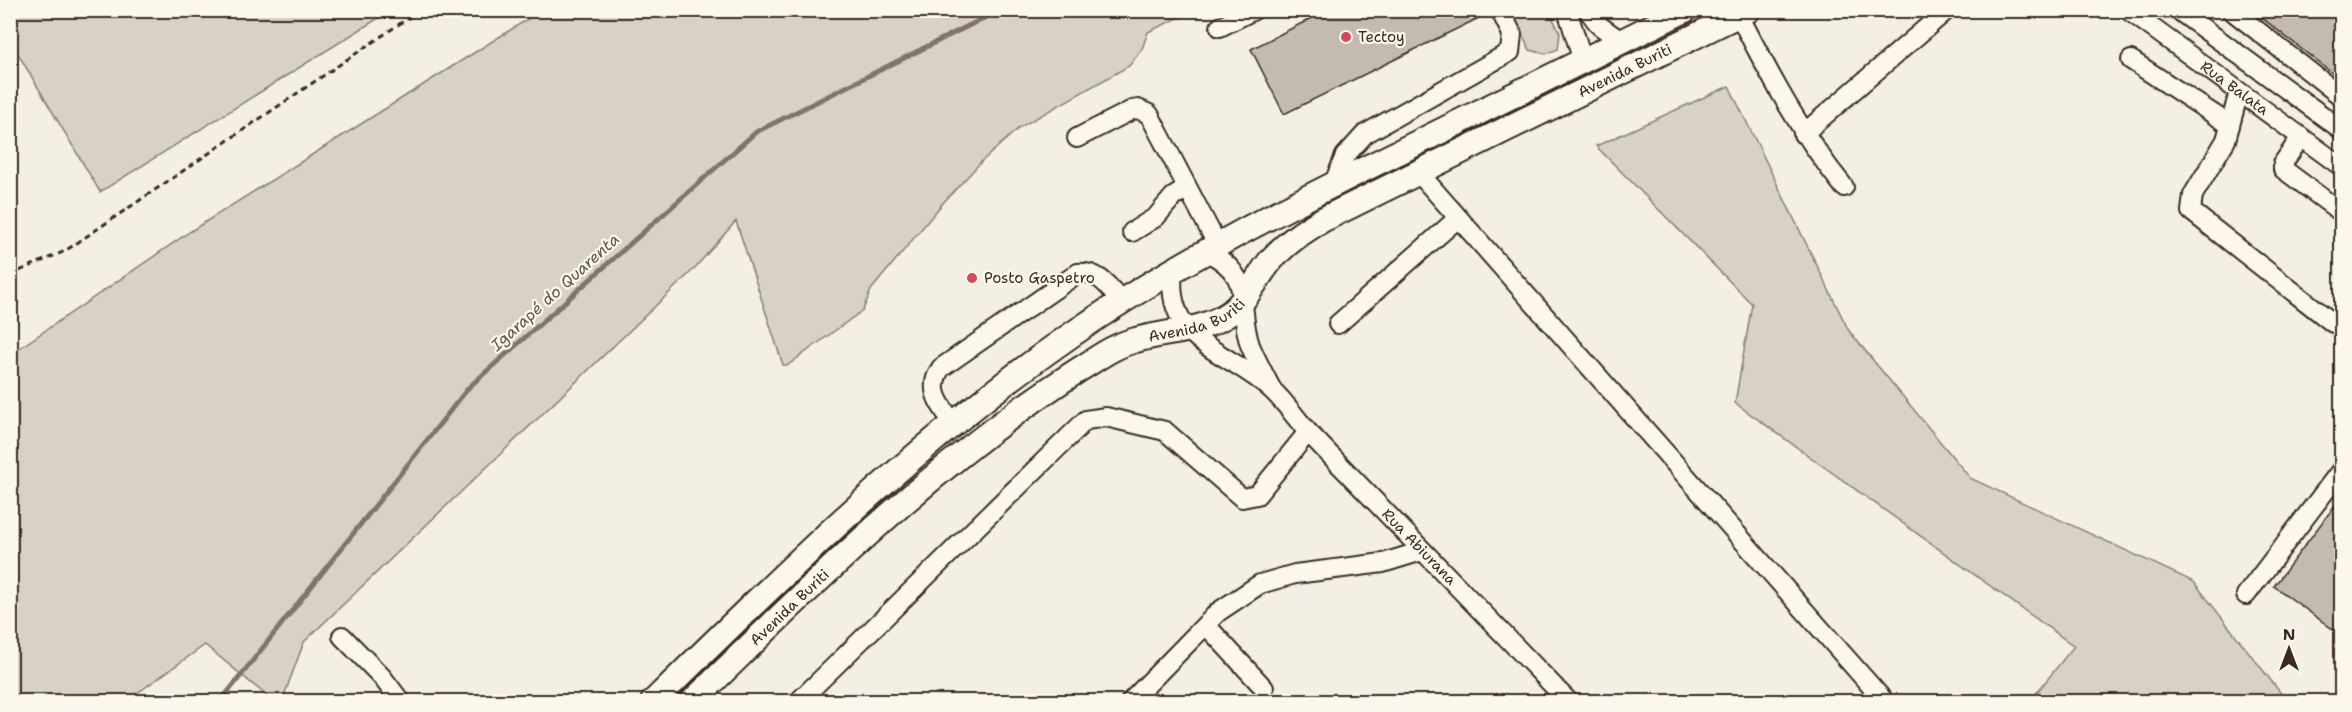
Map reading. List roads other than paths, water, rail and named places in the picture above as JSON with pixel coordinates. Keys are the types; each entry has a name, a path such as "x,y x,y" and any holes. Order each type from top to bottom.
{"main road":[{"name":"Avenida Buriti","path":"653,702 855,508 1017,374 1122,302 1212,249 1333,185 1685,10"},
{"name":"Avenida Buriti","path":"692,702 823,574 947,466 1022,408 1108,352 1133,340 1210,323 1232,312 1273,258 1295,237 1322,220 1743,13"}],"street":[{"path":"1220,27 1254,10"},
{"path":"1333,185 1345,156 1365,134 1510,52 1513,47 1512,34 1500,10"},
{"path":"1567,10 1583,60"},
{"path":"1588,10 1600,26 1621,41"},
{"path":"1803,134 1947,10"},
{"name":"Rua Balata","path":"2128,10 2342,167"},
{"path":"2178,10 2342,130"},
{"path":"2231,10 2342,96"},
{"path":"1743,13 1803,134 1844,188"},
{"path":"2131,60 2230,125"},
{"path":"2240,92 2222,149 2193,195 2191,211 2333,323"},
{"path":"1077,138 1132,110 1149,114 1187,188 1212,249"},
{"path":"2301,137 2283,164 2283,169 2342,213"},
{"path":"1418,172 1457,219 1885,702"},
{"path":"1132,232 1156,217 1173,197 1187,188"},
{"path":"1338,324 1457,219"},
{"name":"Rua Abiurana","path":"1212,249 1233,270 1243,299 1250,344 1272,390"},
{"name":"Rua Abiurana","path":"1173,271 1173,301 1186,329 1272,390 1308,432 1569,702"},
{"path":"954,424 934,393 936,376 941,368 1078,273 1094,274 1101,278 1122,302"},
{"path":"798,702 1086,420 1106,417 1165,431 1242,498 1257,495 1308,432"},
{"path":"2246,595 2342,469"},
{"path":"1130,702 1218,612 1260,584 1295,574 1383,563 1422,551"},
{"path":"1206,625 1264,688"},
{"path":"342,636 382,677 400,702"}],"waterway":[{"name":"Igarapé do Quarenta","path":"220,702 469,387 756,132 1000,10"}],"place":[{"name":"Tectoy","path":"1346,37"},
{"name":"Posto Gaspetro","path":"972,278"}]}
